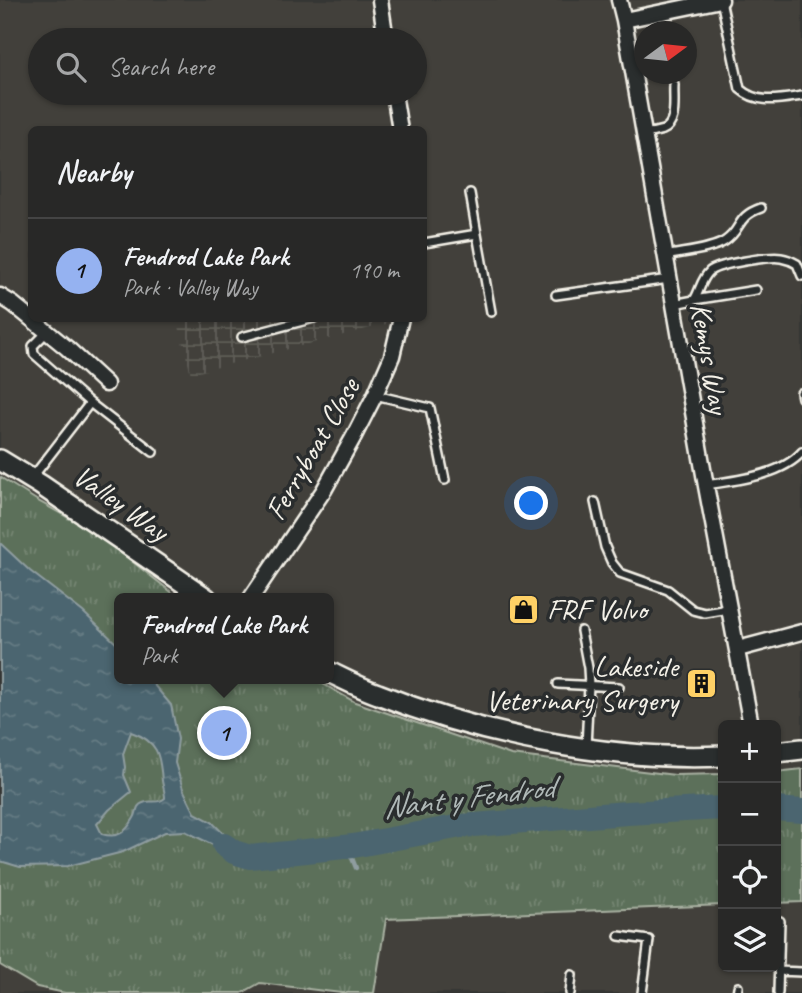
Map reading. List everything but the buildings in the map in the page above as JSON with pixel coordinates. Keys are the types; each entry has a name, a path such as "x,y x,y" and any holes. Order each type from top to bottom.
{"street":[{"path":"380,0 384,28"},
{"name":"Kemys Way","path":"619,0 750,720"},
{"path":"624,20 721,0"},
{"path":"396,105 399,126"},
{"path":"0,296 28,316"},
{"path":"35,322 106,384"},
{"name":"Ferryboat Close","path":"254,593 324,491 376,395 392,356 400,322"},
{"name":"Valley Way","path":"0,460 31,478 199,593"},
{"path":"738,649 802,632"},
{"path":"334,675 433,713 493,730 586,748 663,756 718,756"},
{"path":"781,751 802,749"}],"lane":[{"path":"721,0 740,89 755,98 773,101 802,96"},
{"path":"644,134 661,131 670,125 673,118 674,85"},
{"path":"470,193 491,312"},
{"path":"665,256 716,246 727,240 743,217 761,208"},
{"path":"427,242 477,234"},
{"path":"694,300 703,278 716,268 728,264 778,257 797,264 802,276"},
{"path":"556,295 669,279"},
{"path":"674,304 756,290"},
{"path":"242,337 299,322"},
{"path":"47,332 33,346 34,354 153,453"},
{"path":"376,395 430,408 445,480"},
{"path":"31,478 90,403"},
{"path":"706,486 774,470 786,465 802,452"},
{"path":"595,502 605,547 620,573 668,590 693,610 705,613 730,609"},
{"path":"581,631 589,685 586,748"},
{"path":"558,684 619,687"},
{"path":"619,936 649,940 642,993"},
{"path":"781,971 802,972"},
{"path":"778,972 778,993"},
{"path":"570,993 572,975"}],"shaded area":[{"path":"0,0 802,0 802,993 0,993 0,861 145,684 334,684 334,593 114,593 114,596 0,543"},
{"path":"177,322 386,322 386,324 191,374"}],"green space":[{"path":"0,477 87,528 173,593 114,593 114,684 323,684 355,702 511,755 675,775 718,774 718,905 386,919 374,993 341,993 260,983 242,993 65,993 37,987 0,965"},
{"path":"802,769 802,902 781,903 781,771"}],"water":[{"path":"0,543 114,641 114,684 153,684 171,705 178,739 175,763 183,789 195,813 212,822 225,835 224,845 219,848 185,831 165,832 123,852 68,866 20,867 0,861","holes":["131,732 147,740 158,756 165,798 140,804 125,831 113,836 102,834 97,824 131,792 124,775 123,754"]}],"waterway":[{"name":"Nant y Fendrod","path":"224,845 234,852 250,857 353,846 461,826 718,808"},
{"name":"Nant y Fendrod","path":"781,809 802,811"},
{"path":"340,847 352,858 356,868"}],"place":[{"name":"FRF Volvo","path":"524,609"},
{"name":"Lakeside Veterinary Surgery","path":"701,683"},
{"name":"Fendrod Lake Park","path":"224,733"}]}
